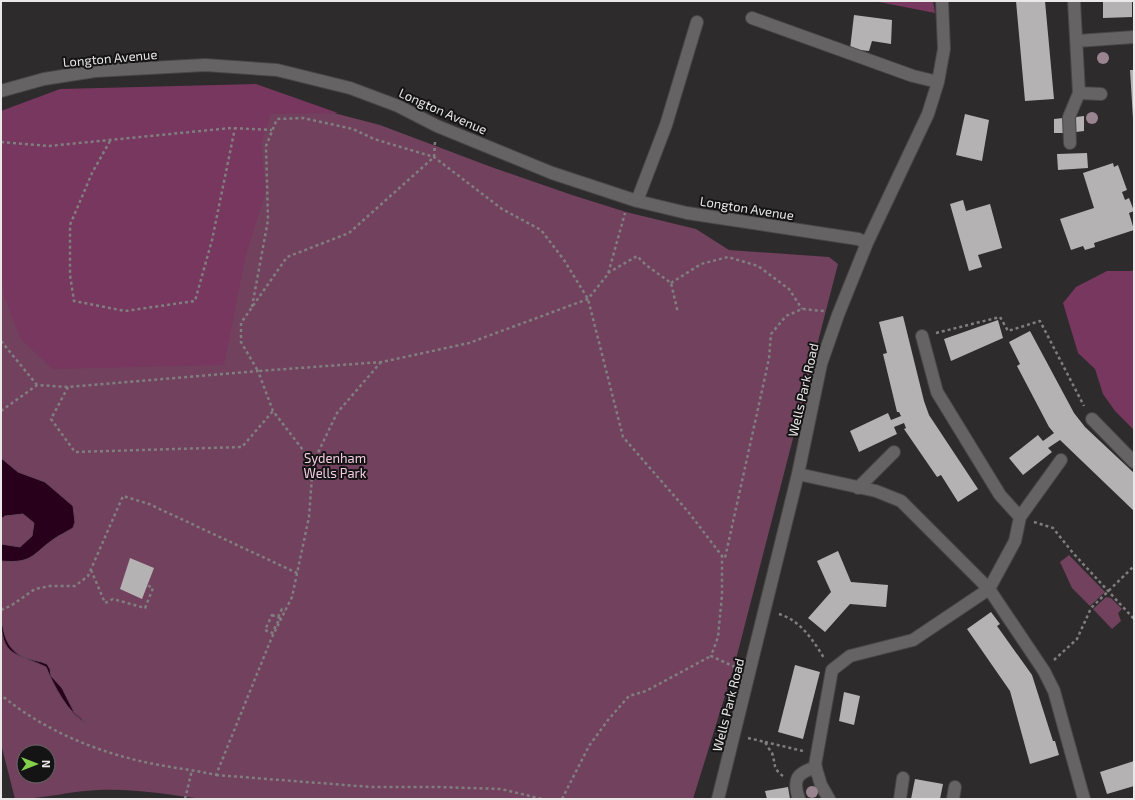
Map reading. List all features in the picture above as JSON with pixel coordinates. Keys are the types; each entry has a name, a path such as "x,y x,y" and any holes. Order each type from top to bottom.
{"street":[{"name":"Wells Park Road","path":"718,799 766,610 822,364 838,314 867,243 928,114 938,82 944,49 942,1"},
{"path":"1070,143 1069,117 1079,93 1074,1"},
{"path":"752,18 913,76 938,82"},
{"path":"637,201 666,124 697,22"},
{"path":"1077,41 1134,37"},
{"name":"Longton Avenue","path":"1,91 44,79 95,71 205,65 277,70 350,88 398,106 437,126 552,173 637,201 686,213 858,239 867,243"},
{"path":"1079,93 1101,94"},
{"path":"922,336 937,392 1000,495 1020,516"},
{"path":"1092,419 1134,462"},
{"path":"858,488 894,452"},
{"path":"829,799 821,785 816,767 832,670 850,656 913,640 989,589 1015,541 1020,516 1061,460"},
{"path":"798,474 876,491 901,501 989,589 1044,671 1054,691 1084,799"},
{"path":"799,799 796,781 798,776 803,772 816,767"},
{"path":"900,799 903,778"},
{"path":"952,799 955,787"}],"path":[{"path":"252,307 268,220 266,146 277,119 303,118 353,129 374,139 434,157 502,209 541,230 564,260 588,298 623,437 690,514 722,556 722,595 718,637 711,656 646,691 629,696 608,720 589,746 571,779 565,797 562,799"},
{"path":"313,463 273,411 258,371 241,342 241,323 287,257 349,233 434,157 437,126"},
{"path":"1,142 49,146 235,128 272,130"},
{"path":"110,141 92,173 70,225 70,276 74,301 125,311 195,301 212,240 235,128"},
{"path":"608,274 626,212 620,207"},
{"path":"1,411 37,385 68,387 382,362 469,343 588,298 608,274 637,256 646,265 671,283 678,313"},
{"path":"671,283 701,264 728,257 758,266 789,289 802,309"},
{"path":"722,556 725,558 764,384 769,358 771,334 786,316 802,309 838,314"},
{"path":"922,336 1000,317 1008,331 1040,321 1092,419"},
{"path":"1,340 37,385"},
{"path":"216,775 272,637 292,597 309,516 313,463 336,413 382,362"},
{"path":"68,387 51,419 75,452 242,447 273,411"},
{"path":"2,609 12,605 35,589 50,586 75,586 88,576 123,496 149,504 297,574"},
{"path":"1020,516 1053,528 1073,553 1134,619"},
{"path":"1044,671 1077,639 1091,608 1134,566"},
{"path":"91,570 105,603 113,598 145,608 153,588 147,585"},
{"path":"272,637 269,636 280,618 278,617 282,609 286,611"},
{"path":"766,610 790,617 812,638 832,670"},
{"path":"271,633 265,630 272,615 278,617"},
{"path":"711,656 750,673"},
{"path":"1,695 18,709 40,722 90,746 165,766 216,775 371,787 439,786 501,789 542,799"},
{"path":"735,735 817,754"},
{"path":"765,742 772,754 773,764 778,772 786,778 796,781"},
{"path":"185,799 192,770"}],"green space":[{"name":"Sydenham Wells Park","path":"330,112 380,125 494,168 572,195 626,212 696,229 729,250 829,257 838,264 734,667 693,799 205,799 138,791 111,790 15,799 1,744 1,116"},
{"path":"1069,555 1105,592 1090,606 1072,588 1060,562"},
{"path":"1106,597 1111,598 1122,609 1118,613 1121,621 1112,629 1093,609"}],"shaded area":[{"path":"874,1 933,1 935,13"},
{"path":"256,84 338,113 271,114 261,144 266,191 246,254 224,365 53,369 21,339 5,299 1,270 1,111 60,89"},
{"path":"1134,269 1134,430 1115,411 1103,394 1095,369 1078,353 1063,303 1076,287 1107,271 1132,271"},
{"path":"1,458 18,472 45,482 73,506 75,522 73,528 57,537 32,556 21,561 1,561 1,544 20,547 32,536 34,523 23,514 5,516 1,519"},
{"path":"1,616 7,641 14,650 25,658 12,652 7,647 4,640"},
{"path":"25,658 47,664 50,669 51,676 62,688 74,712 86,723 79,718 67,705 46,667"}],"building":[{"path":"1016,1 1045,1 1054,99 1025,101"},
{"path":"1103,1 1132,1 1132,17 1103,18"},
{"path":"854,15 892,20 891,44 872,41 869,51 850,49"},
{"path":"1130,70 1134,70 1134,118 1133,118"},
{"path":"965,114 989,120 982,161 956,155"},
{"path":"1084,116 1084,131 1076,132 1076,117"},
{"path":"1063,118 1063,133 1054,133 1054,119"},
{"path":"1087,153 1088,168 1058,170 1057,154"},
{"path":"1113,163 1114,167 1118,165 1127,190 1122,192 1125,200 1129,198 1134,211 1129,213 1134,230 1094,243 1095,247 1085,250 1083,246 1071,250 1060,219 1094,208 1083,173"},
{"path":"963,200 966,211 990,204 1002,248 978,255 982,267 969,271 950,204"},
{"path":"903,316 924,401 929,415 978,489 958,502 941,475 937,477 904,429 906,428 904,423 894,427 897,434 859,452 850,431 888,413 891,420 901,416 899,412 897,412 883,354 887,353 879,322"},
{"path":"998,320 1003,338 951,361 944,339"},
{"path":"1030,331 1074,413 1085,427 1134,473 1134,511 1060,440 1048,448 1052,452 1023,475 1009,458 1038,435 1043,441 1054,433 1049,427 1017,366 1020,364 1009,342"},
{"path":"838,551 851,582 888,585 886,607 850,604 825,632 808,618 831,592 817,561"},
{"path":"130,558 154,568 142,599 120,589"},
{"path":"991,612 1000,624 997,626 1032,675 1053,741 1055,741 1059,755 1030,764 1010,691 967,629"},
{"path":"795,665 820,672 803,739 778,732"},
{"path":"844,692 860,696 854,725 839,721"},
{"path":"1134,761 1134,786 1107,794 1100,772"},
{"path":"915,779 943,784 940,799 911,799"},
{"path":"788,787 790,799 767,799 765,791"}]}
